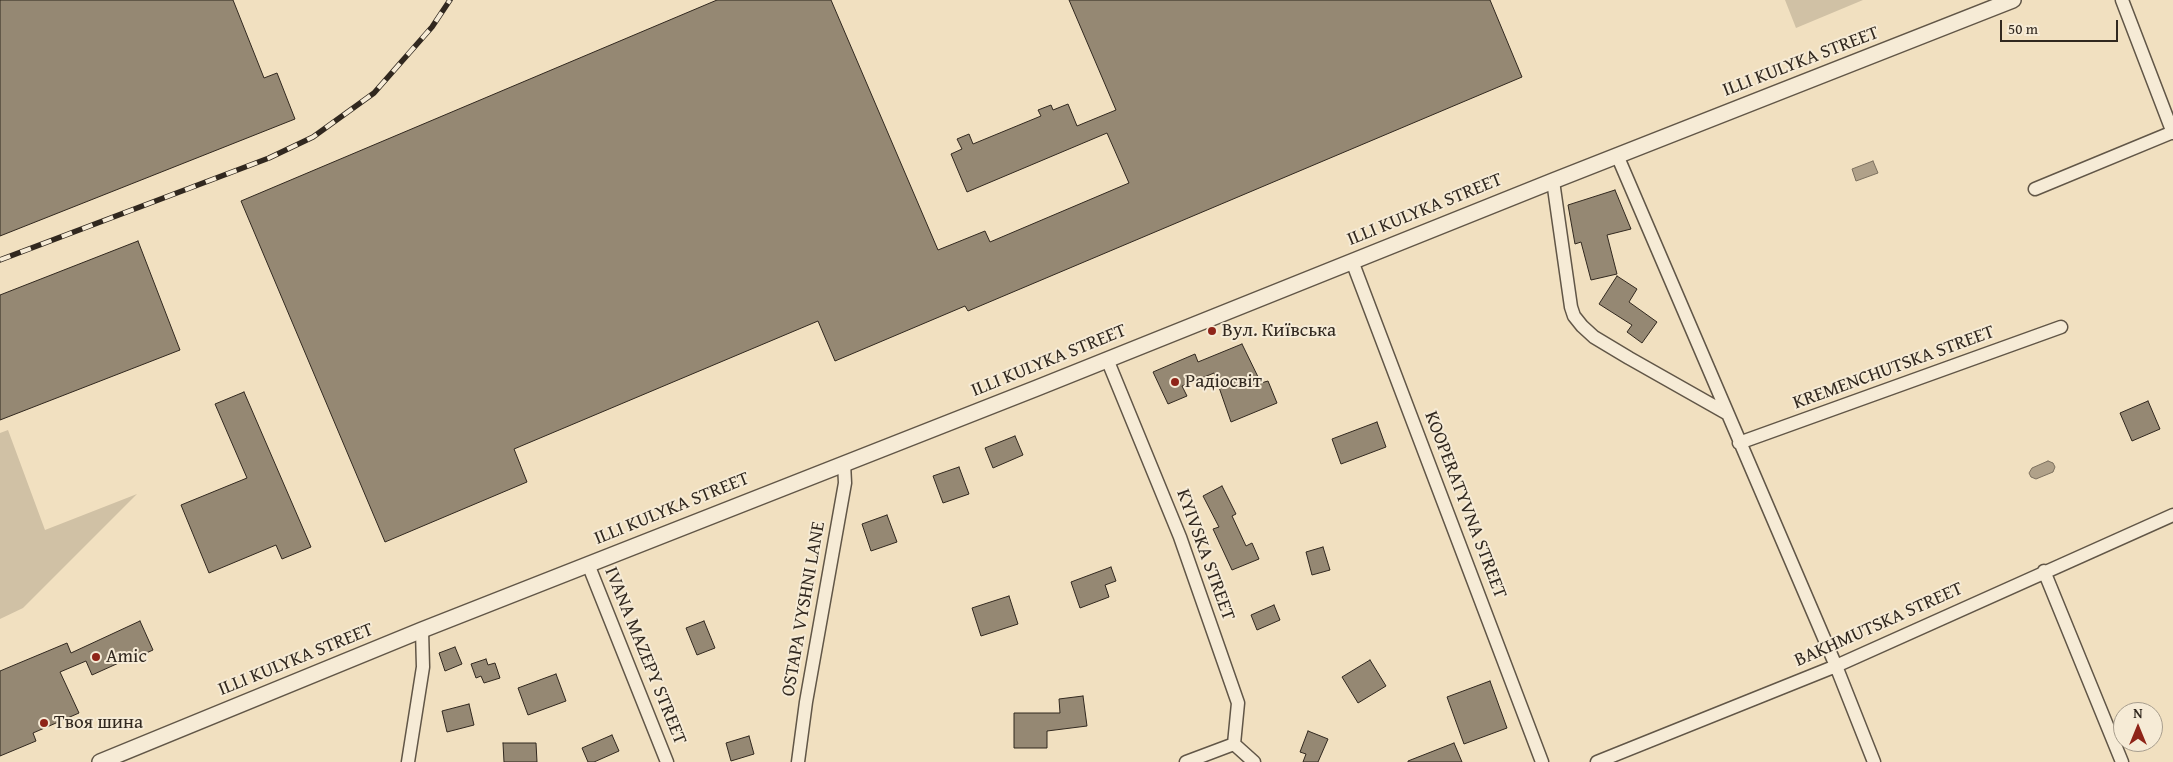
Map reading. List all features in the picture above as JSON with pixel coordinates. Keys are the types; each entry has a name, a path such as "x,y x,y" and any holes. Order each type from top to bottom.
{"street":[{"name":"ILLI KULYKA STREET","path":"100,762 422,630 2013,0"},
{"path":"2036,189 2173,133 2122,0"},
{"path":"1617,156 1836,666 1874,762"},
{"path":"1553,181 1571,307 1574,316 1594,337 1728,414"},
{"name":"KOOPERATYVNA STREET","path":"1352,261 1542,762"},
{"name":"KREMENCHUTSKA STREET","path":"1739,443 2061,327"},
{"name":"KYIVSKA STREET","path":"1107,359 1180,537 1238,703 1234,744"},
{"name":"OSTAPA VYSHNI LANE","path":"798,762 806,702 845,483 844,463"},
{"name":"BAKHMUTSKA STREET","path":"1596,762 1836,666 2044,571 2173,515"},
{"name":"IVANA MAZEPY STREET","path":"588,564 667,762"},
{"path":"2044,571 2122,762"},
{"path":"408,762 423,668 422,630"},
{"path":"1186,762 1234,744 1254,762"}],"shaded area":[{"path":"1785,0 1863,0 1796,28"},
{"path":"1873,161 1878,173 1856,181 1852,169"},
{"path":"8,430 45,530 137,494 23,608 0,619 0,433"},
{"path":"2048,461 2053,463 2055,467 2053,472 2036,479 2031,477 2029,473 2032,468"}],"building":[{"path":"0,0 233,0 264,78 277,73 295,119 0,236"},
{"path":"717,0 831,0 938,250 985,231 990,242 1129,183 1107,133 967,192 951,154 962,149 957,139 969,134 973,144 1041,116 1038,110 1051,105 1053,110 1068,104 1077,126 1116,110 1069,0 1490,0 1522,77 968,311 965,306 835,361 818,321 514,449 527,482 385,542 241,201"},
{"path":"1615,190 1631,229 1607,235 1617,274 1591,280 1581,242 1575,244 1568,205"},
{"path":"138,241 180,350 0,420 0,295"},
{"path":"1617,276 1637,289 1629,302 1657,322 1642,343 1627,332 1632,325 1599,304"},
{"path":"1242,344 1261,383 1268,381 1277,403 1231,422 1214,373 1182,386 1187,396 1168,404 1153,372 1195,354 1198,362"},
{"path":"244,392 311,547 282,559 276,545 209,573 181,505 247,478 215,404"},
{"path":"2148,401 2160,429 2132,441 2120,413"},
{"path":"1377,422 1386,447 1341,464 1332,439"},
{"path":"1015,436 1023,455 993,468 985,448"},
{"path":"959,467 969,494 943,503 933,476"},
{"path":"1222,486 1236,514 1232,516 1246,546 1252,543 1259,559 1232,570 1213,529 1219,527 1203,496"},
{"path":"887,515 897,542 871,551 862,524"},
{"path":"1323,547 1330,570 1312,575 1306,552"},
{"path":"1111,567 1116,581 1105,585 1109,597 1080,608 1071,582"},
{"path":"1009,596 1018,624 981,636 972,608"},
{"path":"1274,605 1280,620 1257,630 1251,615"},
{"path":"140,621 153,650 92,675 86,661 60,672 79,713 33,733 36,741 0,756 0,671 67,643 71,653"},
{"path":"704,621 715,648 697,655 686,628"},
{"path":"455,647 462,664 445,671 439,653"},
{"path":"486,659 488,665 495,663 500,678 484,683 481,676 476,678 471,664"},
{"path":"1370,660 1386,686 1358,703 1342,677"},
{"path":"556,674 566,701 528,715 518,688"},
{"path":"1490,681 1507,728 1464,744 1447,697"},
{"path":"1083,696 1087,726 1047,731 1047,748 1014,748 1014,713 1060,713 1059,699"},
{"path":"469,704 474,725 447,732 442,711"},
{"path":"1308,731 1328,739 1318,762 1303,762 1306,754 1300,752"},
{"path":"612,735 619,751 594,762 588,762 582,748"},
{"path":"749,736 754,754 731,761 726,743"},
{"path":"503,743 536,743 537,762 504,762"},
{"path":"1454,743 1462,762 1408,762 1408,761"}],"railway":[{"path":"0,260 269,158 313,137 374,93 432,27 450,0"}],"place":[{"name":"Вул. Київська","path":"1212,331"},
{"name":"Радіосвіт","path":"1175,382"},
{"name":"Amic","path":"96,657"},
{"name":"Твоя шина","path":"44,723"}]}
